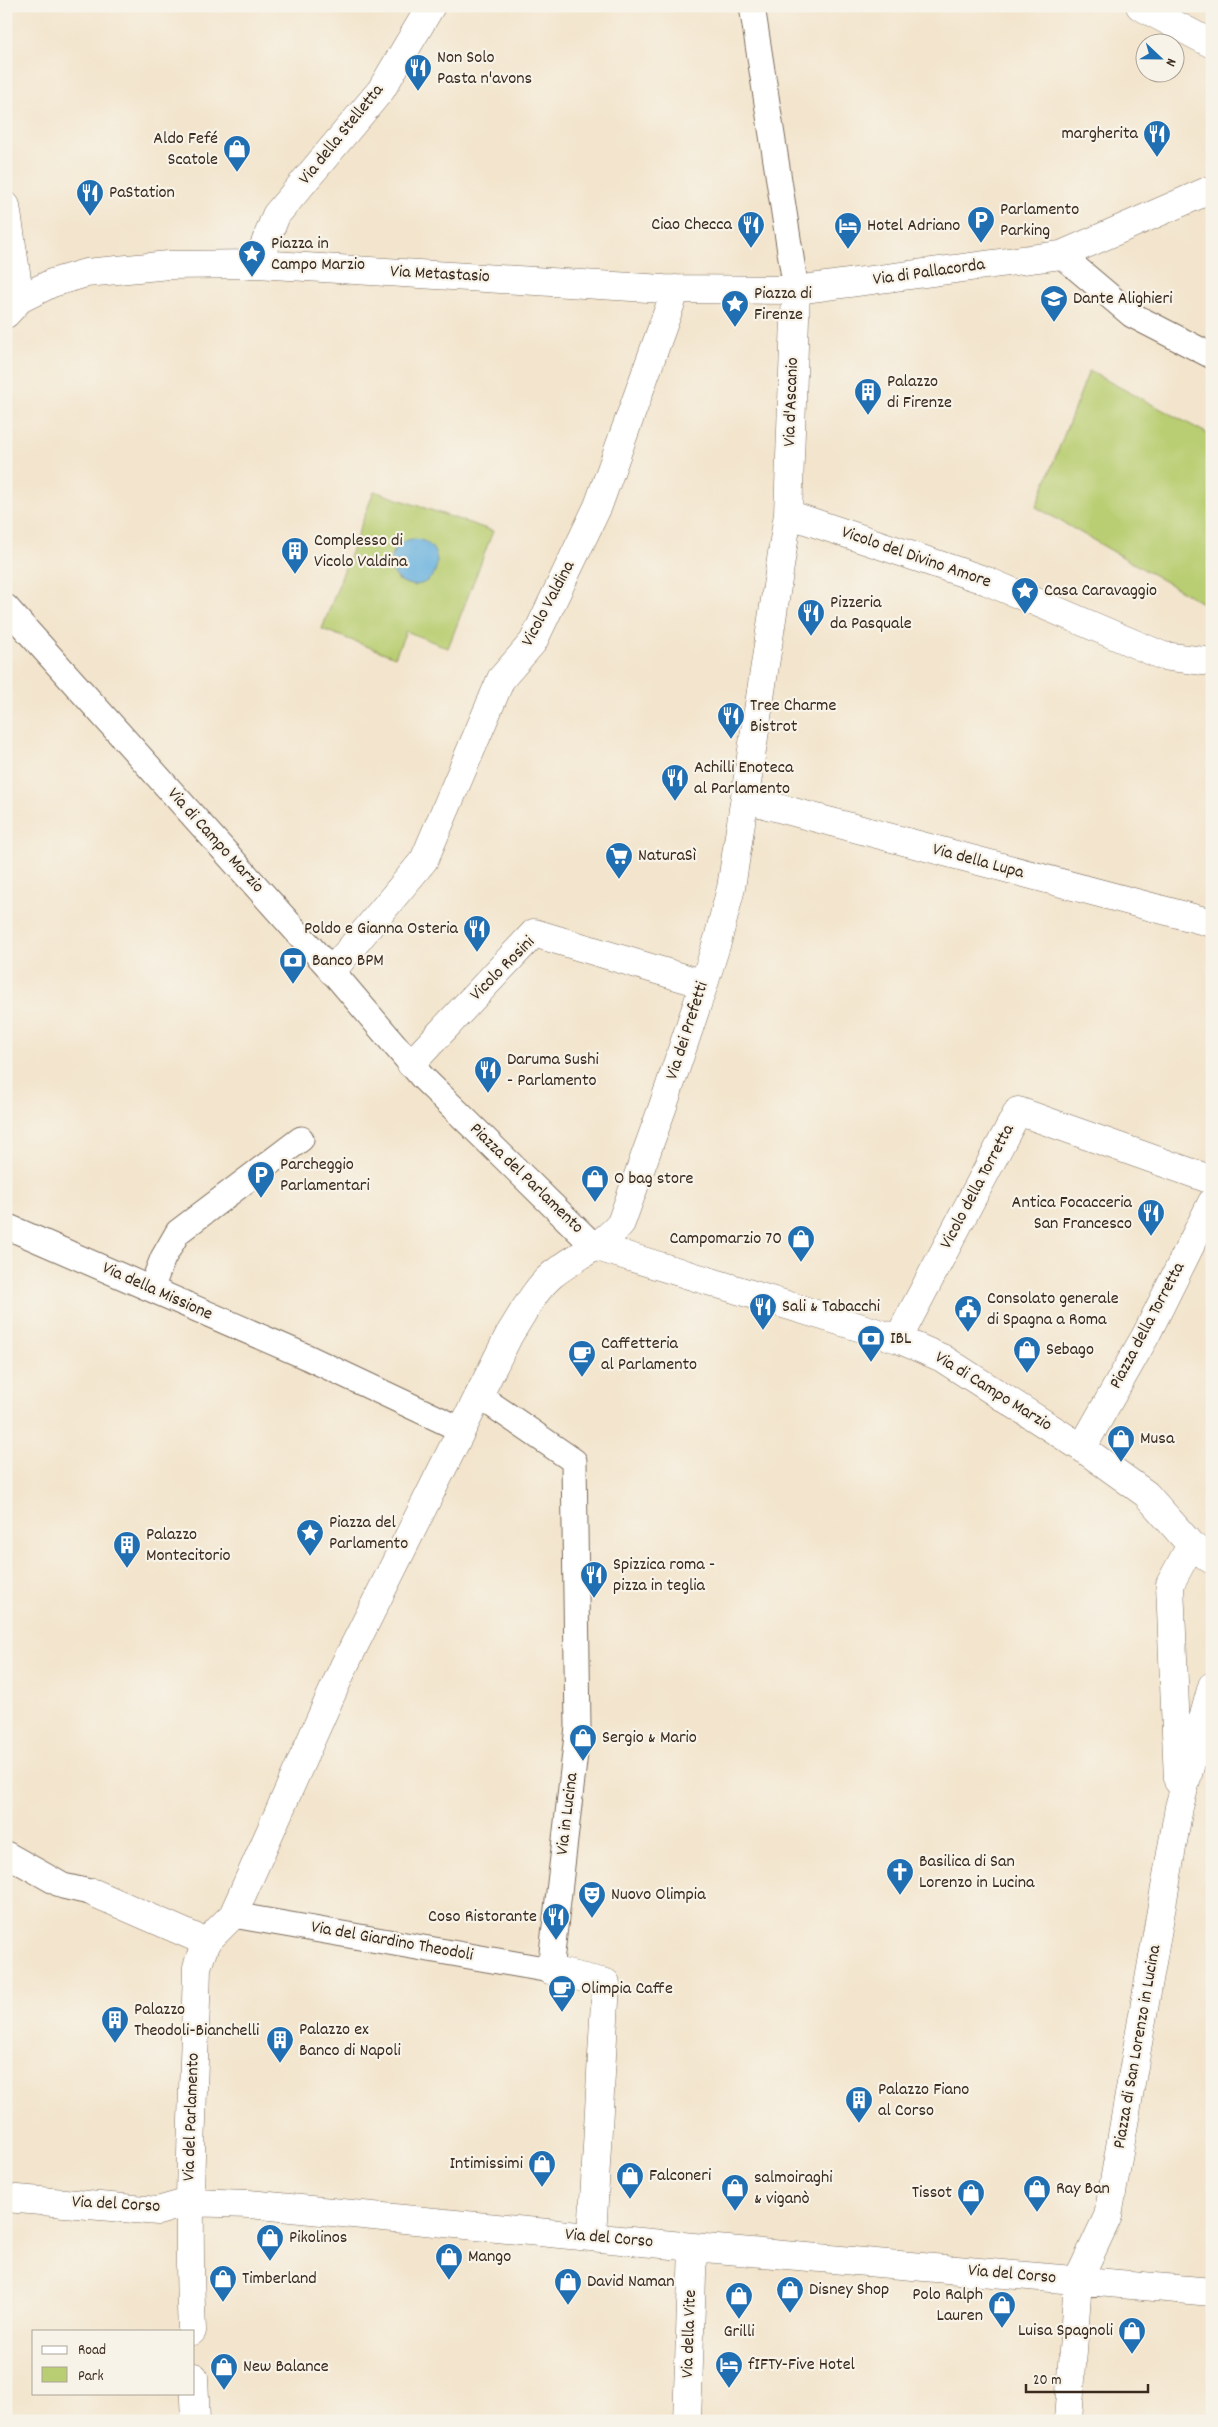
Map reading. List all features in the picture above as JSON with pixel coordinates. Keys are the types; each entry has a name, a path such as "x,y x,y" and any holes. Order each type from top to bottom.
{"street":[{"name":"Via della Stelletta","path":"257,264 276,215 381,90 431,6"},
{"path":"1140,6 1212,44"},
{"name":"Via di Pallacorda","path":"796,290 1061,255 1200,194"},
{"path":"6,206 13,307"},
{"name":"Via Metastasio","path":"13,307 52,283 86,273 168,265 257,264 676,289"},
{"path":"676,289 796,290"},
{"name":"Vicolo Valdina","path":"332,971 424,860 501,679 533,642 598,506 676,289"},
{"name":"Via d'Ascanio","path":"745,799 788,514 796,290"},
{"name":"Vicolo del Divino Amore","path":"788,514 987,581 1164,656 1212,662"},
{"name":"Via della Lupa","path":"745,799 1212,923"},
{"name":"Via dei Prefetti","path":"594,1246 612,1234 621,1223 663,1106 718,939 731,888 745,799"},
{"name":"Vicolo Rosini","path":"417,1071 534,933 704,984"},
{"name":"Vicolo della Torretta","path":"898,1339 1018,1111 1212,1180"},
{"name":"Piazza della Torretta","path":"1082,1448 1146,1335 1212,1202"},
{"name":"Via di Campo Marzio","path":"594,1246 898,1339 942,1358 1082,1448 1146,1494 1202,1553"},
{"name":"Piazza del Parlamento","path":"206,1942 233,1915 344,1666 509,1335 538,1290 550,1276 594,1246"},
{"name":"Piazza di San Lorenzo in Lucina","path":"1179,1807 1170,1584 1202,1553"},
{"name":"Piazza di San Lorenzo in Lucina","path":"1078,2280 1108,2216 1179,1807 1212,1686"},
{"path":"94,1893 206,1942"},
{"name":"Via del Parlamento","path":"192,2330 189,2202 192,2168 197,1967 206,1942"},
{"path":"550,1970 606,1983 592,2237"},
{"name":"Via del Corso","path":"6,2198 158,2211 189,2202 249,2204 693,2247 1212,2292"},
{"name":"Via della Vite","path":"686,2421 693,2247"},
{"path":"1068,2421 1078,2280"},
{"path":"195,2394 196,2421"}],"lane":[{"name":"Via d'Ascanio","path":"752,6 796,290"},
{"path":"1061,255 1132,315 1212,356"},
{"name":"Via di Campo Marzio","path":"6,607 332,971 417,1071"},
{"name":"Piazza del Parlamento","path":"417,1071 594,1246"},
{"path":"151,1289 163,1258 178,1232 301,1139"},
{"name":"Via della Missione","path":"6,1226 308,1357 462,1430"},
{"name":"Via in Lucina","path":"478,1395 574,1461 578,1727 550,1970"},
{"path":"6,1854 63,1886 94,1893"},
{"name":"Via del Giardino Theodoli","path":"233,1915 550,1970"}],"green space":[{"path":"1089,371 1212,436 1212,594 1204,604 1036,507"},
{"path":"374,491 493,531 448,648 406,631 395,657 322,629","holes":["397,545 416,586 398,580 391,555"]}],"water":[{"path":"419,539 423,540 433,549 436,553 436,571 427,581 419,585 409,585 401,581 392,571 391,557 395,549 405,540"}],"place":[{"name":"Non Solo Pasta n'avons","path":"418,92"},
{"name":"margherita","path":"1157,158"},
{"name":"Aldo Fefé Scatole","path":"237,173"},
{"name":"PaStation","path":"90,217"},
{"name":"Parlamento Parking","path":"981,244"},
{"name":"Ciao Checca","path":"751,249"},
{"name":"Hotel Adriano","path":"848,250"},
{"name":"Piazza in Campo Marzio","path":"252,278"},
{"name":"Dante Alighieri","path":"1054,323"},
{"name":"Piazza di Firenze","path":"735,328"},
{"name":"Palazzo di Firenze","path":"868,416"},
{"name":"Complesso di Vicolo Valdina","path":"295,575"},
{"name":"Casa Caravaggio","path":"1025,615"},
{"name":"Pizzeria da Pasquale","path":"811,637"},
{"name":"Tree Charme Bistrot","path":"731,740"},
{"name":"Achilli Enoteca al Parlamento","path":"675,802"},
{"name":"NaturaSì","path":"619,880"},
{"name":"Poldo e Gianna Osteria","path":"477,953"},
{"name":"Banco BPM","path":"293,985"},
{"name":"Daruma Sushi - Parlamento","path":"488,1094"},
{"name":"Parcheggio Parlamentari","path":"261,1199"},
{"name":"O bag store","path":"595,1203"},
{"name":"Antica Focacceria San Francesco","path":"1151,1237"},
{"name":"Campomarzio 70","path":"801,1263"},
{"name":"Sali & Tabacchi","path":"763,1331"},
{"name":"Consolato generale di Spagna a Roma","path":"968,1333"},
{"name":"IBL","path":"871,1363"},
{"name":"Sebago","path":"1027,1374"},
{"name":"Caffetteria al Parlamento","path":"582,1378"},
{"name":"Musa","path":"1121,1463"},
{"name":"Piazza del Parlamento","path":"310,1557"},
{"name":"Palazzo Montecitorio","path":"127,1569"},
{"name":"Spizzica roma - pizza in teglia","path":"594,1599"},
{"name":"Sergio & Mario","path":"583,1762"},
{"name":"Basilica di San Lorenzo in Lucina","path":"900,1896"},
{"name":"Nuovo Olimpia","path":"592,1919"},
{"name":"Coso Ristorante","path":"556,1941"},
{"name":"Olimpia Caffe","path":"562,2013"},
{"name":"Palazzo Theodoli-Bianchelli","path":"115,2044"},
{"name":"Palazzo ex Banco di Napoli","path":"280,2064"},
{"name":"Palazzo Fiano al Corso","path":"859,2124"},
{"name":"Intimissimi","path":"542,2188"},
{"name":"Falconeri","path":"630,2200"},
{"name":"salmoiraghi & viganò","path":"735,2212"},
{"name":"Ray Ban","path":"1037,2213"},
{"name":"Tissot","path":"971,2217"},
{"name":"Pikolinos","path":"270,2262"},
{"name":"Mango","path":"449,2281"},
{"name":"Timberland","path":"223,2303"},
{"name":"David Naman","path":"568,2306"},
{"name":"Disney Shop","path":"790,2314"},
{"name":"Grilli","path":"739,2320"},
{"name":"Polo Ralph Lauren","path":"1002,2329"},
{"name":"Luisa Spagnoli","path":"1132,2355"},
{"name":"fIFTY-Five Hotel","path":"729,2389"},
{"name":"New Balance","path":"224,2391"}]}
